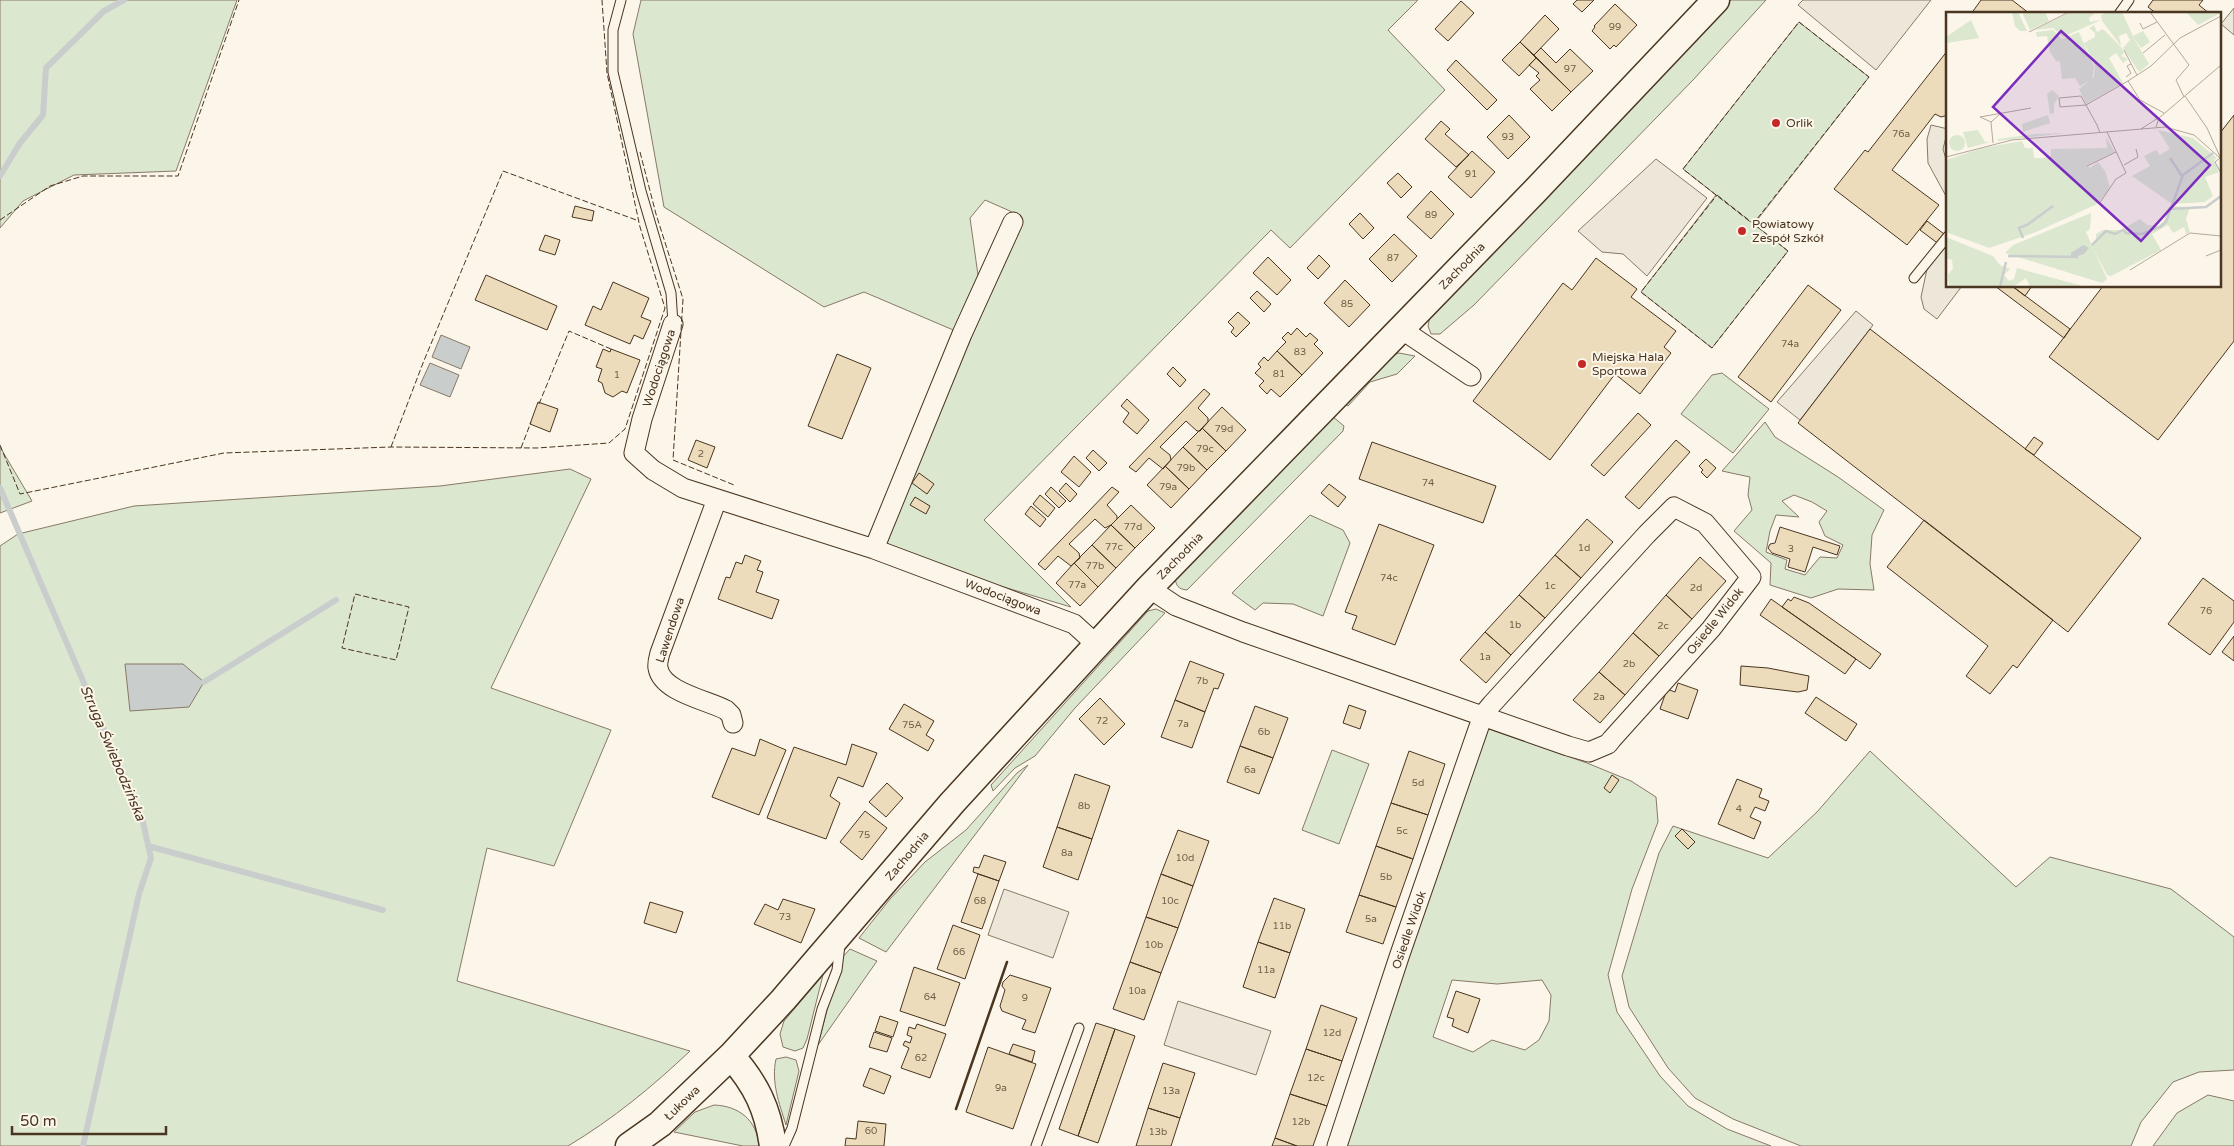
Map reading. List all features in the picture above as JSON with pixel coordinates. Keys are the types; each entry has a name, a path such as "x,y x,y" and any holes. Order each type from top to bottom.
{"street":[{"name":"Zachodnia","path":"731,1056 952,803 1149,588 1535,191 1716,0"},
{"path":"874,549 962,334 1013,222"},
{"name":"Wodociągowa","path":"673,324 642,419 634,453 653,470 683,488 874,549 1074,624 1097,645"},
{"path":"1401,329 1471,376"},
{"name":"Lawendowa","path":"717,499 660,652 657,666 660,675 668,684 726,710 731,716 733,723"},
{"name":"Osiedle Widok","path":"1149,588 1178,607 1243,632 1483,715 1568,746 1589,752 1608,744 1712,629 1751,577 1705,523 1674,507 1647,534 1483,715 1399,957 1337,1146"},
{"path":"731,1056 750,1076 758,1094 773,1146"},
{"name":"Łukowa","path":"629,1146 660,1124 731,1056"}],"lane":[{"name":"Wodociągowa","path":"621,0 612,30 613,72 641,191 671,293 673,324"},
{"path":"2120,12 2122,0"},
{"path":"2120,12 2129,0"},
{"path":"1914,278 1946,238"},
{"path":"784,1146 792,1128 822,1009 837,970 841,932"},
{"path":"1036,1146 1078,1028"}],"green space":[{"path":"0,0 237,0 176,171 74,175 23,201 0,228"},
{"path":"641,0 1418,0 1388,30 1445,90 1290,248 1271,230 984,520 1071,607 899,556 886,541 901,496 1023,221 1010,211 985,200 970,218 978,275 969,311 958,332 864,292 824,307 664,207 633,34"},
{"path":"1731,0 1766,0 1693,80 1474,305 1440,334 1431,334 1428,326 1430,316"},
{"path":"1799,22 1869,77 1754,224 1788,251 1712,348 1641,292 1716,195 1683,169"},
{"path":"1399,353 1415,356 1397,374 1370,382 1348,406 1345,404 1393,355"},
{"path":"1722,373 1769,409 1733,453 1681,414 1712,375"},
{"path":"1332,416 1344,426 1343,431 1187,590 1181,589 1176,583 1175,577 1285,468"},
{"path":"1765,422 1775,437 1838,477 1884,510 1872,535 1870,564 1874,590 1838,589 1811,598 1770,585 1771,563 1734,531 1752,510 1748,495 1750,477 1722,471","holes":["1794,495 1812,502 1827,511 1819,522 1825,536 1843,545 1837,558 1820,557 1805,575 1785,569 1787,560 1766,552 1770,531 1776,515 1799,517 1782,501"]},
{"path":"0,447 32,501 0,513"},
{"path":"570,469 591,479 491,688 611,730 554,866 487,848 457,981 690,1051 632,1102 568,1146 0,1146 0,546 18,534 134,506 440,486"},
{"path":"1310,515 1343,530 1350,543 1323,616 1293,604 1263,603 1255,610 1232,593"},
{"path":"1156,609 1165,613 1075,708 1035,756 1015,768 993,791 991,785 1148,611"},
{"path":"1486,728 1587,763 1631,781 1656,797 1658,822 1632,889 1608,975 1617,1012 1660,1076 1688,1106 1727,1129 1771,1146 1344,1146","holes":["1452,980 1497,984 1542,980 1551,995 1549,1021 1539,1040 1525,1050 1492,1040 1473,1052 1433,1037"]},
{"path":"1332,750 1369,764 1339,844 1302,830"},
{"path":"1870,751 2016,887 2050,857 2171,889 2234,937 2234,1070 2199,1072 2173,1082 2141,1122 2131,1146 1801,1146 1733,1119 1695,1098 1668,1068 1629,1007 1622,976 1659,853 1673,826 1768,858 1817,812"},
{"path":"1028,765 886,952 859,938 890,899 925,862 966,830 1017,773"},
{"path":"850,949 877,961 818,1045 840,960"},
{"path":"823,975 803,1048 795,1051 783,1047 780,1034 784,1021"},
{"path":"786,1057 796,1060 799,1071 786,1125 776,1092 774,1076 776,1059"},
{"path":"2208,1095 2234,1101 2234,1146 2153,1146 2177,1113"},
{"path":"714,1105 731,1108 745,1116 755,1129 759,1146 743,1146 674,1132 695,1112"}],"shaded area":[{"path":"1803,0 1931,0 1876,70 1798,5"},
{"path":"2234,8 2234,35 2222,23"},
{"path":"1931,125 1946,129 1943,149 1946,159 1946,196 1928,163 1927,139"},
{"path":"1656,159 1707,198 1647,276 1623,254 1602,252 1578,231"},
{"path":"1943,247 1946,249 1946,288 1960,288 1937,319 1924,309 1921,297 1927,269"},
{"path":"1856,311 1873,325 1800,420 1777,402"},
{"path":"441,335 470,347 461,369 432,357"},
{"path":"430,363 459,375 450,397 420,385"},
{"path":"125,664 183,664 204,682 189,707 130,711"},
{"path":"1004,889 1069,912 1053,958 988,935"},
{"path":"1178,1001 1271,1031 1256,1075 1164,1045"}],"building":[{"path":"1577,0 1594,0 1582,12 1573,4"},
{"path":"1981,0 2012,0 2027,12 1972,12"},
{"path":"2153,0 2203,0 2199,5 2208,12 2154,12 2148,7"},
{"path":"1461,1 1474,13 1448,41 1435,29"},
{"path":"1615,4 1637,25 1616,47 1614,45 1610,49 1592,31 1594,26"},
{"path":"1545,15 1559,29 1534,55 1520,42"},
{"path":"1520,42 1536,58 1519,76 1502,60"},
{"path":"1541,48 1556,63 1570,49 1593,71 1571,92 1534,55"},
{"path":"1946,53 1946,116 1941,117 1935,114 1892,170 1939,205 1907,245 1834,189 1865,150 1868,152"},
{"path":"1536,58 1571,92 1552,111 1530,89 1540,80 1536,76 1539,73 1529,65"},
{"path":"1456,60 1497,100 1487,110 1447,70"},
{"path":"1509,115 1530,137 1508,159 1487,137"},
{"path":"2234,115 2234,341 2158,440 2049,357 2101,288 2222,288 2222,130"},
{"path":"1441,121 1450,129 1445,134 1469,155 1456,167 1425,139"},
{"path":"1472,151 1495,172 1471,198 1448,177"},
{"path":"1398,173 1412,187 1401,198 1387,183"},
{"path":"1431,191 1454,214 1431,239 1407,217"},
{"path":"575,206 594,211 592,221 572,217"},
{"path":"1360,213 1374,228 1363,239 1349,224"},
{"path":"1927,221 1946,235 1946,250 1920,230"},
{"path":"1394,234 1417,256 1392,282 1369,259"},
{"path":"545,235 560,240 555,255 539,250"},
{"path":"1319,255 1330,266 1318,279 1307,268"},
{"path":"1268,257 1291,280 1277,295 1253,273"},
{"name":"Miejska Hala Sportowa","path":"1596,258 1637,289 1631,297 1676,331 1664,347 1671,353 1640,394 1615,374 1550,460 1473,401 1563,283 1572,290"},
{"path":"486,275 557,306 547,330 475,300"},
{"path":"1345,280 1370,305 1349,327 1324,303"},
{"path":"613,282 649,298 641,317 651,321 643,339 634,335 630,344 585,325 593,306 601,310"},
{"path":"1808,285 1841,310 1771,402 1738,377"},
{"path":"1998,288 2015,288 2070,329 2064,338"},
{"path":"2015,288 2031,288 2025,296"},
{"path":"1257,291 1271,304 1264,312 1250,298"},
{"path":"1238,312 1250,323 1236,337 1231,332 1234,328 1228,322"},
{"path":"1297,328 1306,337 1310,333 1318,340 1314,344 1323,353 1302,375 1277,351 1286,342 1282,338 1288,332 1291,335"},
{"path":"1870,329 2141,538 2068,632 1798,423"},
{"path":"603,349 610,352 611,349 640,360 627,393 622,391 613,397 605,393 602,383 598,381 602,369 596,367"},
{"path":"1277,351 1302,375 1280,397 1271,389 1267,394 1259,386 1264,381 1255,373 1261,367 1258,364 1264,357 1268,361"},
{"path":"837,354 871,368 842,439 808,426"},
{"path":"1173,367 1186,380 1180,387 1167,374"},
{"path":"1204,389 1210,394 1198,408 1208,418 1208,422 1200,431 1197,431 1186,421 1160,447 1170,455 1171,460 1163,469 1149,458 1136,472 1129,467"},
{"path":"1127,399 1149,420 1137,434 1123,422 1129,413 1121,406"},
{"path":"538,402 558,409 550,432 530,424"},
{"path":"1222,407 1246,430 1226,451 1202,428"},
{"path":"1638,413 1651,425 1604,476 1591,465"},
{"path":"1202,428 1226,451 1207,470 1183,447"},
{"path":"2034,437 2043,443 2034,455 2025,449"},
{"path":"696,440 715,447 707,468 688,460"},
{"path":"1676,440 1690,452 1639,509 1625,497"},
{"path":"1372,442 1496,486 1483,523 1359,479"},
{"path":"1183,447 1207,470 1189,489 1165,466"},
{"path":"1093,450 1107,463 1099,471 1086,458"},
{"path":"1074,456 1091,472 1079,487 1061,472"},
{"path":"1706,459 1716,468 1707,478 1701,472 1703,470 1699,466"},
{"path":"1165,466 1189,489 1171,508 1147,485"},
{"path":"919,473 934,484 927,494 912,483"},
{"path":"1066,483 1077,494 1070,502 1059,491"},
{"path":"1329,484 1346,497 1338,507 1321,493"},
{"path":"1051,487 1066,501 1059,508 1045,494"},
{"path":"1112,487 1119,492 1107,505 1117,516 1117,519 1105,528 1095,519 1069,544 1079,553 1080,558 1071,566 1058,556 1045,570 1038,564"},
{"path":"1040,495 1055,508 1048,517 1033,504"},
{"path":"915,497 930,506 926,514 910,505"},
{"path":"1131,505 1155,528 1135,548 1111,525"},
{"path":"1031,506 1046,519 1040,527 1025,514"},
{"path":"1587,519 1613,542 1581,578 1555,555"},
{"path":"1924,520 2053,620 2017,668 2013,665 1990,694 1966,676 1988,646 1887,567"},
{"path":"1379,524 1434,545 1395,645 1352,629 1357,616 1345,612"},
{"path":"1111,525 1135,548 1116,568 1092,545"},
{"path":"1780,527 1840,546 1837,555 1813,547 1805,572 1788,567 1790,559 1772,553 1768,548 1770,544 1775,543"},
{"path":"1092,545 1116,568 1098,587 1074,563"},
{"path":"745,555 761,561 757,570 763,572 756,592 779,600 772,619 718,599 726,577 730,578 736,562 742,564"},
{"path":"1555,555 1581,578 1545,618 1519,595"},
{"path":"1700,557 1726,581 1692,619 1666,595"},
{"path":"1074,563 1098,587 1080,606 1056,583"},
{"path":"2203,578 2234,601 2234,622 2210,655 2168,624"},
{"path":"1519,595 1545,618 1511,655 1485,632"},
{"path":"1666,595 1692,619 1659,656 1633,633"},
{"path":"1794,597 1809,603 1881,654 1870,669 1782,607 1788,599 1791,601"},
{"path":"1771,599 1856,659 1845,674 1760,615"},
{"path":"1485,632 1511,655 1486,683 1460,660"},
{"path":"1633,633 1659,656 1625,695 1599,672"},
{"path":"2234,636 2234,661 2222,652"},
{"path":"1190,661 1224,674 1218,689 1214,688 1205,712 1175,700"},
{"path":"1741,666 1768,668 1809,676 1807,690 1798,692 1740,685"},
{"path":"1599,672 1625,695 1600,723 1573,700"},
{"path":"1678,683 1698,690 1688,719 1660,709 1667,689 1675,692"},
{"path":"1816,697 1857,724 1846,741 1805,713"},
{"path":"1100,698 1125,724 1104,745 1079,719"},
{"path":"1175,700 1205,712 1192,748 1161,737"},
{"path":"904,704 934,721 926,735 934,740 928,751 889,729"},
{"path":"1349,705 1366,711 1360,729 1343,723"},
{"path":"1255,706 1288,718 1273,758 1240,746"},
{"path":"760,739 786,750 759,815 712,797 732,748 755,756"},
{"path":"852,744 877,753 863,787 838,777 830,796 840,803 826,839 767,818 794,747 846,765"},
{"path":"1240,746 1273,758 1259,794 1227,782"},
{"path":"1409,751 1445,764 1428,815 1391,803"},
{"path":"1075,774 1110,786 1092,839 1057,827"},
{"path":"1612,775 1619,780 1610,793 1604,788"},
{"path":"1737,779 1762,789 1759,797 1769,801 1765,811 1755,807 1750,817 1761,822 1754,839 1718,824"},
{"path":"887,783 903,798 886,817 869,802"},
{"path":"1391,803 1428,815 1413,859 1376,846"},
{"path":"865,811 887,828 862,860 840,842"},
{"path":"1057,827 1092,839 1078,880 1043,867"},
{"path":"1682,829 1695,842 1688,849 1675,836"},
{"path":"1178,830 1209,841 1193,886 1161,874"},
{"path":"1376,846 1413,859 1396,907 1359,895"},
{"path":"984,855 1006,862 999,881 973,872 974,867 979,868"},
{"path":"978,874 999,881 982,929 961,922"},
{"path":"1161,874 1193,886 1178,928 1146,917"},
{"path":"1359,895 1396,907 1383,944 1346,932"},
{"path":"1274,898 1305,909 1290,953 1258,942"},
{"path":"783,899 815,909 801,943 754,924 765,904 778,910"},
{"path":"650,902 683,912 676,933 644,923"},
{"path":"1146,917 1178,928 1161,973 1130,962"},
{"path":"953,925 980,935 965,979 937,969"},
{"path":"1258,942 1290,953 1275,998 1243,987"},
{"path":"1130,962 1161,973 1144,1020 1113,1009"},
{"path":"914,967 960,983 945,1026 900,1011"},
{"path":"1010,975 1051,988 1035,1033 1022,1029 1026,1020 1002,1011 1000,1006 1005,990 1002,986 1003,982"},
{"path":"1456,991 1480,999 1468,1033 1452,1026 1454,1019 1447,1017"},
{"path":"1321,1005 1357,1018 1342,1061 1306,1049"},
{"path":"880,1016 898,1022 893,1037 875,1031"},
{"path":"1096,1023 1115,1029 1078,1136 1059,1129"},
{"path":"917,1024 946,1034 930,1078 901,1068 909,1048 903,1045 905,1041 910,1043 912,1037 907,1035 909,1027 915,1029"},
{"path":"1115,1029 1135,1036 1098,1143 1078,1136"},
{"path":"874,1032 892,1038 887,1052 869,1047"},
{"path":"1013,1044 1035,1051 1032,1062 1009,1054"},
{"path":"988,1047 1036,1064 1013,1129 966,1112"},
{"path":"1306,1049 1342,1061 1327,1106 1290,1094"},
{"path":"1163,1063 1195,1073 1180,1118 1148,1108"},
{"path":"870,1068 891,1076 884,1094 863,1086"},
{"path":"1290,1094 1327,1106 1313,1146 1297,1146 1275,1138"},
{"path":"1148,1108 1180,1118 1171,1146 1136,1146"},
{"path":"858,1121 886,1124 884,1146 845,1146 846,1138 856,1139"},
{"path":"1275,1138 1297,1146 1272,1146"}],"waterway":[{"name":"Struga Świebodzińska","path":"0,176 20,143 43,115 46,68 104,11 124,0"},
{"name":"Struga Świebodzińska","path":"0,488 142,818 151,858 139,894 83,1146"},
{"path":"204,682 336,600"},
{"path":"148,846 383,910"}],"fence":[{"path":"0,220 50,186 83,176 178,176 239,0"},
{"path":"0,445 20,494 224,453 391,447 537,448 609,443 625,429 665,308 640,227 607,73 602,0"},
{"path":"1799,22 1869,77 1753,224 1683,169 1799,22"},
{"path":"640,152 656,214 683,299 673,460 734,485"},
{"path":"391,447 423,363 503,171 639,221"},
{"path":"1717,195 1788,251 1712,348 1641,292 1717,195"},
{"path":"539,404 569,331 611,349"},
{"path":"521,448 531,422"},
{"path":"355,594 409,607 396,660 342,648 355,594"}],"wall":[{"path":"956,1109 1007,962"}],"place":[{"name":"Orlik","path":"1776,123"},
{"name":"Powiatowy Zespół Szkół","path":"1742,231"},
{"name":"Miejska Hala Sportowa","path":"1582,364"}]}
